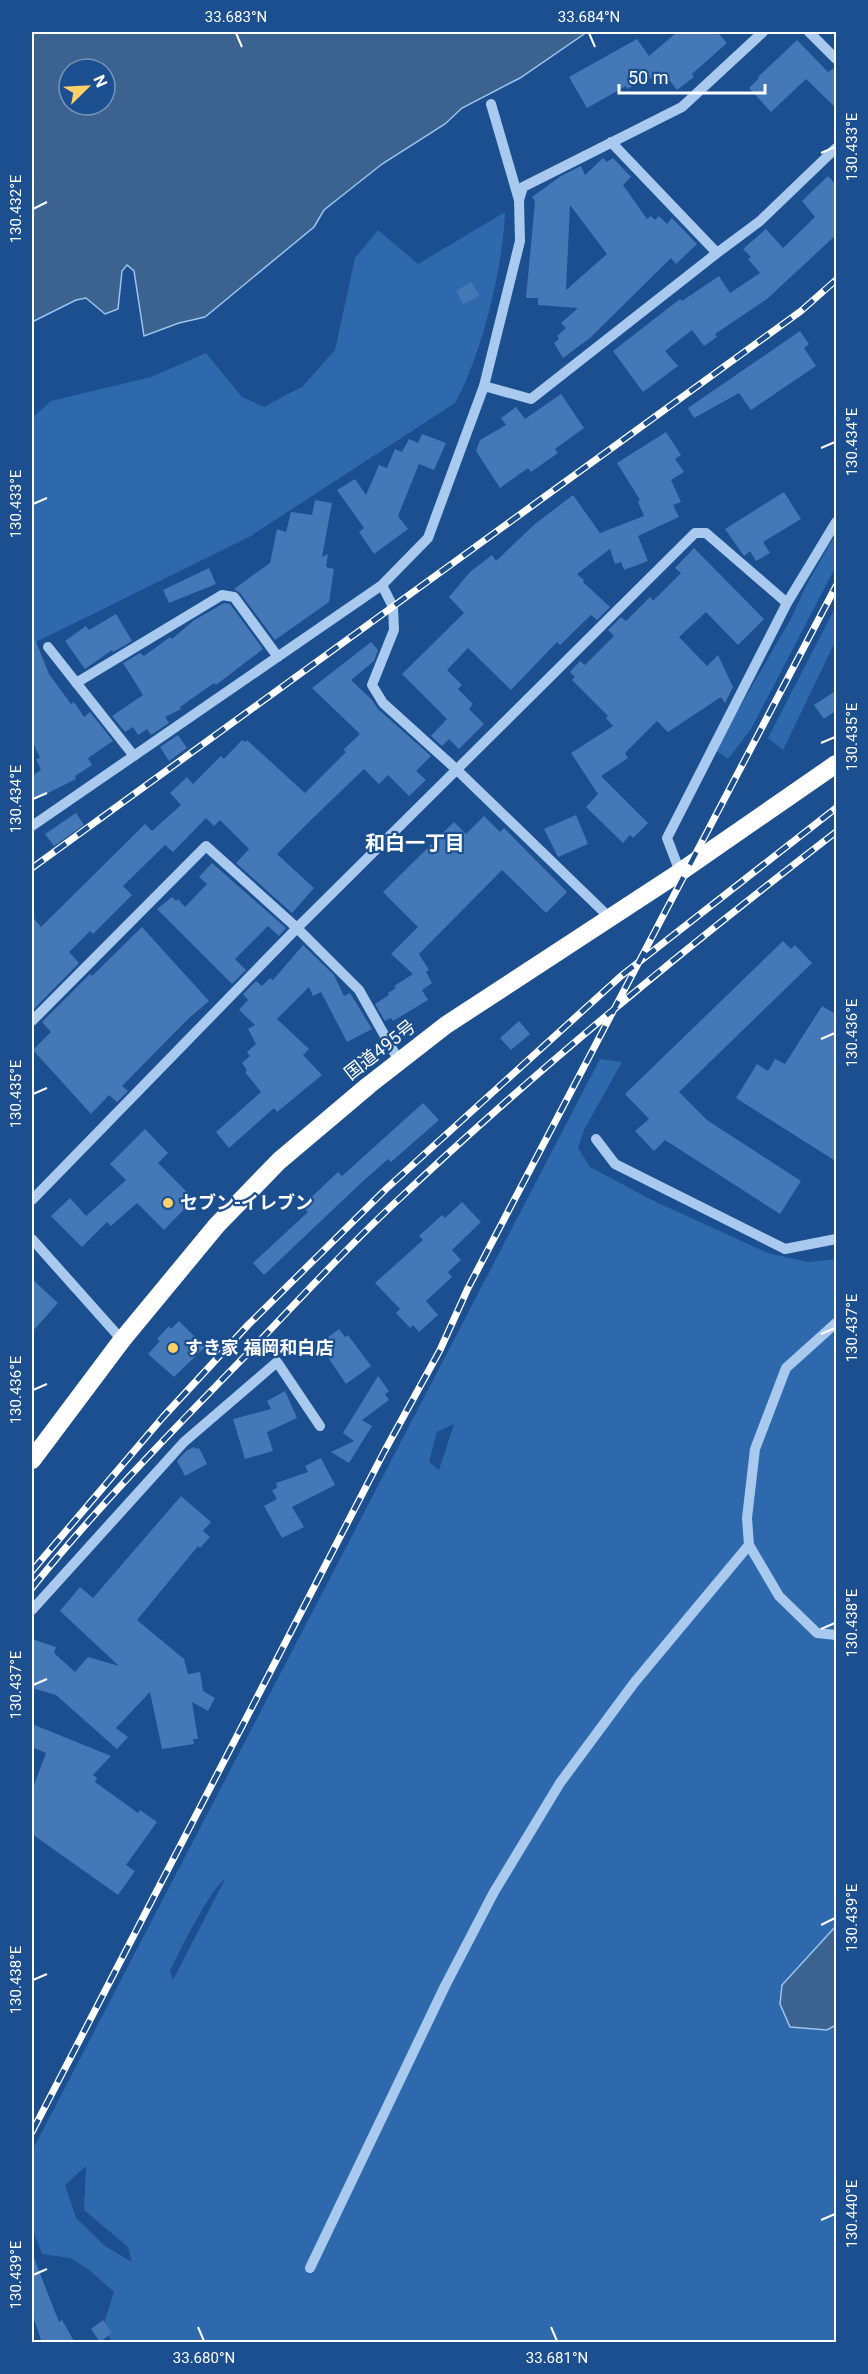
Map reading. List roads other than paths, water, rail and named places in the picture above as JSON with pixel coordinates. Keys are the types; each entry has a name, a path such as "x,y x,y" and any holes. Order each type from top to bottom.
{"highway":[{"name":"国道495号","path":"32,1460 122,1340 217,1225 279,1161 399,1060 446,1025 680,873 837,764"}],"street":[{"path":"519,200 523,187 682,107 763,32"},
{"path":"809,32 837,59"},
{"path":"32,826 382,585 428,538 484,386 520,242 519,200 491,104"},
{"path":"611,142 717,253"},
{"path":"484,386 531,399 760,221 837,148"},
{"path":"680,873 667,838 787,603 837,522"},
{"path":"32,1200 297,928 695,533 706,533 787,603"},
{"path":"382,585 393,607 394,630 372,685 382,703 456,770 610,918"},
{"path":"76,683 222,595 234,597 278,657"},
{"path":"48,647 134,756"},
{"path":"32,1021 206,846 297,928 359,990 399,1060"},
{"path":"596,1139 615,1164 785,1249 837,1239"},
{"path":"32,1239 122,1340"},
{"path":"837,1323 786,1368 755,1449 747,1518 749,1545 779,1596 817,1633 837,1635"},
{"path":"32,1610 184,1442 278,1362 320,1426"},
{"path":"310,2268 494,1892 560,1783 634,1683 749,1545"}],"railway":[{"path":"32,868 801,311 836,280"},
{"path":"32,2132 384,1452 440,1350 468,1288 836,586"},
{"path":"32,1571 163,1417 248,1325 386,1189 621,976 836,808"},
{"path":"32,1588 138,1467 341,1255 398,1200 612,1010 836,832"}],"place":[{"name":"セブン-イレブン","path":"168,1203"},
{"name":"すき家 福岡和白店","path":"173,1348"}],"district":[{"name":"和白一丁目","path":"415,843"}]}
